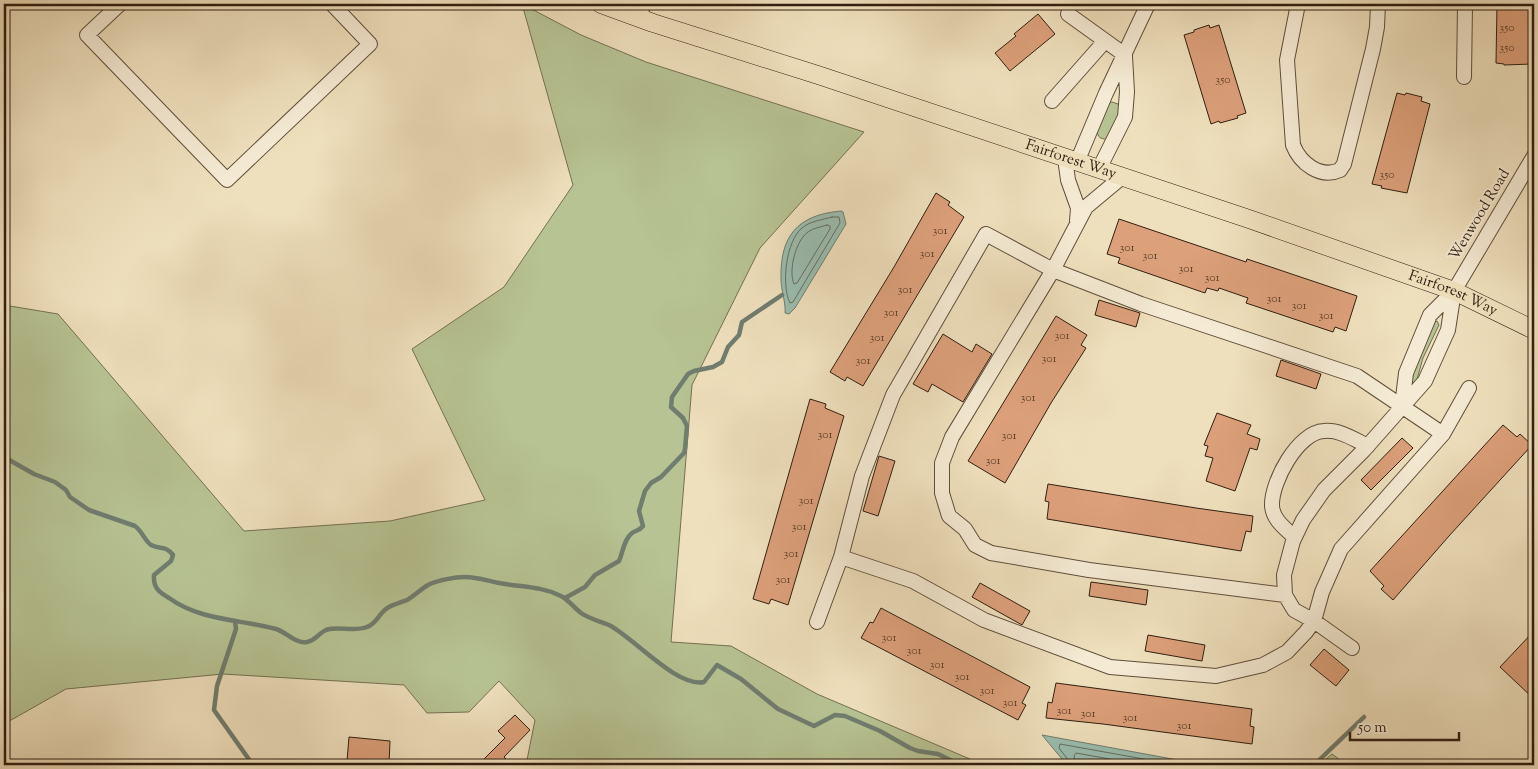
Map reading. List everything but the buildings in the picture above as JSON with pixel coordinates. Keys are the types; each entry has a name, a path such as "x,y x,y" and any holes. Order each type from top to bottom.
{"main road":[{"name":"Fairforest Way","path":"601,4 642,11 1071,160 1249,219 1454,291 1534,330"}],"street":[{"path":"120,4 87,35 227,180 370,44 332,4"},
{"path":"1077,225 1078,208 1068,180 1071,160 1125,55 1148,4"},
{"path":"1298,4 1290,42 1287,69 1293,145 1299,158 1307,165 1316,170 1330,173 1340,170 1344,164 1373,49 1377,27 1378,4"},
{"path":"1464,77 1465,4"},
{"path":"1068,14 1125,55"},
{"path":"1052,101 1106,41"},
{"path":"1099,169 1125,117 1127,92 1125,55"},
{"name":"Wenwood Road","path":"1454,291 1532,165"},
{"path":"1122,177 1086,207 1053,270 952,438 942,463 942,493 949,516 965,530 975,545 991,553 1089,570 1285,595"},
{"path":"817,622 841,557 862,476 893,395 986,234 1053,270 1141,304 1357,376 1443,434"},
{"path":"1402,406 1406,373 1430,315 1454,291"},
{"path":"1352,648 1314,621 1294,610 1285,595 1284,575 1294,537 1303,520 1324,490 1368,446 1425,381 1448,330 1454,291"},
{"path":"841,557 913,581 984,620 1110,666 1216,676 1263,665 1287,652 1314,621 1322,592 1341,549 1443,434 1469,388"},
{"path":"1294,537 1279,523 1272,507 1276,483 1286,461 1309,435 1324,430 1344,435 1368,446"}],"green space":[{"path":"522,4 581,35 646,62 864,132 760,248 692,385 671,642 731,646 817,694 984,765 526,765 535,720 499,681 469,712 427,713 404,685 223,674 66,689 4,724 4,305 58,314 244,531 390,521 485,500 412,349 504,287 573,185"},
{"path":"1112,102 1118,104 1121,109 1108,139 1102,138 1098,136 1098,126 1107,104"},
{"path":"1437,321 1439,325 1423,358 1416,383 1411,385 1408,379 1433,323"},
{"path":"1332,754 1347,765 1319,765"}],"water":[{"path":"843,212 846,224 795,308 789,314 785,313 781,283 781,264 788,240 794,230 802,223 826,213"},
{"path":"1042,735 1205,765 1067,765"}],"waterway":[{"path":"565,598 585,587 595,575 619,561 629,536 643,526 639,511 645,491 651,483 661,477 684,453 687,426 683,418 671,407 672,397 688,374 713,367 722,362 728,347 739,335 742,322 782,295"},
{"path":"4,457 34,474 55,482 66,490 70,497 89,510 135,526 151,545 170,552 173,555 171,561 154,575 156,586 165,596 181,606 194,611 276,629 295,640 307,642 326,630 367,627 373,624 388,607 407,600 428,585 441,580 469,577 538,589 561,596 584,615 619,631 668,670 681,677 693,682 704,682 717,665 741,679 778,709 814,726 835,715 845,716 880,731 910,748 938,754 960,765"},
{"path":"235,621 236,629 217,686 214,710 253,765"},
{"path":"1314,765 1364,717"}]}
